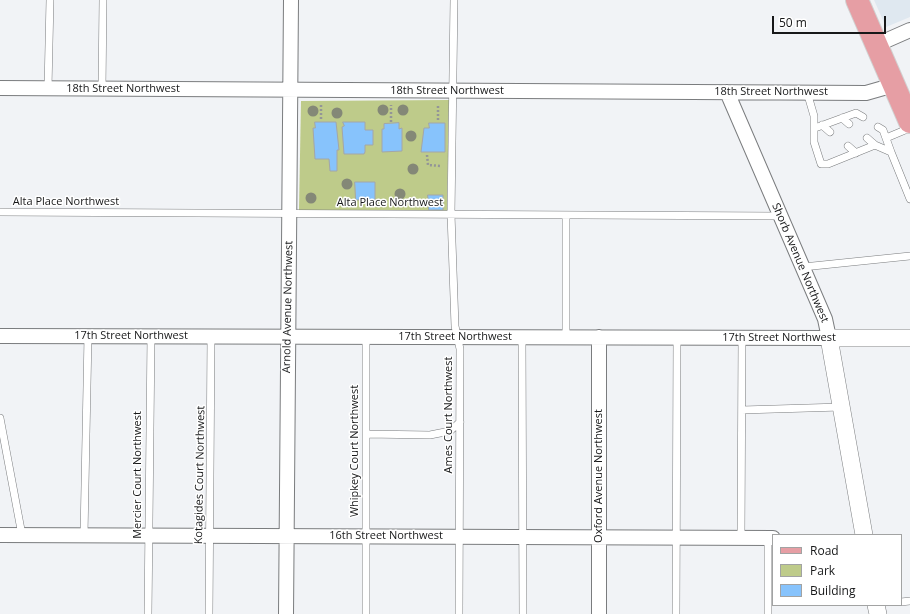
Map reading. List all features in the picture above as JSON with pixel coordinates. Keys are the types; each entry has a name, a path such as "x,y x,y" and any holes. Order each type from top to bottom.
{"main road":[{"path":"856,0 910,122"}],"street":[{"name":"Arnold Avenue Northwest","path":"286,614 287,337 291,0"},
{"path":"876,45 910,30"},
{"name":"18th Street Northwest","path":"0,88 866,93 894,85"},
{"name":"Shorb Avenue Northwest","path":"727,92 825,318 864,534"},
{"name":"17th Street Northwest","path":"0,336 910,338"},
{"name":"Oxford Avenue Northwest","path":"599,337 599,614"},
{"name":"16th Street Northwest","path":"0,535 771,538"}],"lane":[{"path":"48,88 50,0"},
{"path":"102,89 103,0"},
{"name":"Ames Court Northwest","path":"454,0 454,91 451,214 454,326 460,349 459,614"},
{"path":"807,92 814,116 814,142 821,164 828,164 875,145"},
{"path":"815,128 856,113 863,117"},
{"path":"842,118 849,124"},
{"path":"822,125 830,132"},
{"path":"878,127 883,130 910,199"},
{"path":"886,138 910,128"},
{"path":"867,138 875,145 891,152"},
{"path":"848,146 856,153"},
{"name":"Alta Place Northwest","path":"0,212 780,216"},
{"path":"566,216 566,337"},
{"path":"802,267 910,256"},
{"path":"84,535 88,336"},
{"name":"Mercier Court Northwest","path":"148,614 151,336"},
{"name":"Kotagides Court Northwest","path":"209,614 211,336"},
{"name":"Whipkey Court Northwest","path":"366,337 366,614"},
{"path":"522,337 522,614"},
{"path":"676,614 677,338"},
{"path":"741,538 742,338"},
{"path":"742,410 841,408"},
{"path":"0,418 22,535"},
{"path":"366,434 430,434 450,431 460,422"},
{"path":"768,614 771,538"}],"path":[{"path":"321,105 321,121"},
{"path":"391,106 391,122"},
{"path":"438,106 438,121"},
{"path":"427,155 428,165 441,166"}],"shaded area":[{"path":"874,0 910,0 910,17 886,27"}],"green space":[{"path":"449,100 447,212 299,210 301,101"}],"building":[{"path":"315,122 336,122 339,150 337,150 337,171 330,171 329,159 315,159 313,128 315,128"},
{"path":"343,122 365,122 365,130 373,130 373,145 365,145 364,154 344,154"},
{"path":"399,123 399,129 402,128 402,151 382,152 382,129 384,129 384,124"},
{"path":"429,123 445,123 445,152 421,152 424,128 429,128"},
{"path":"355,182 375,182 375,200 356,200"},
{"path":"428,195 443,195 443,210 429,210"}]}
